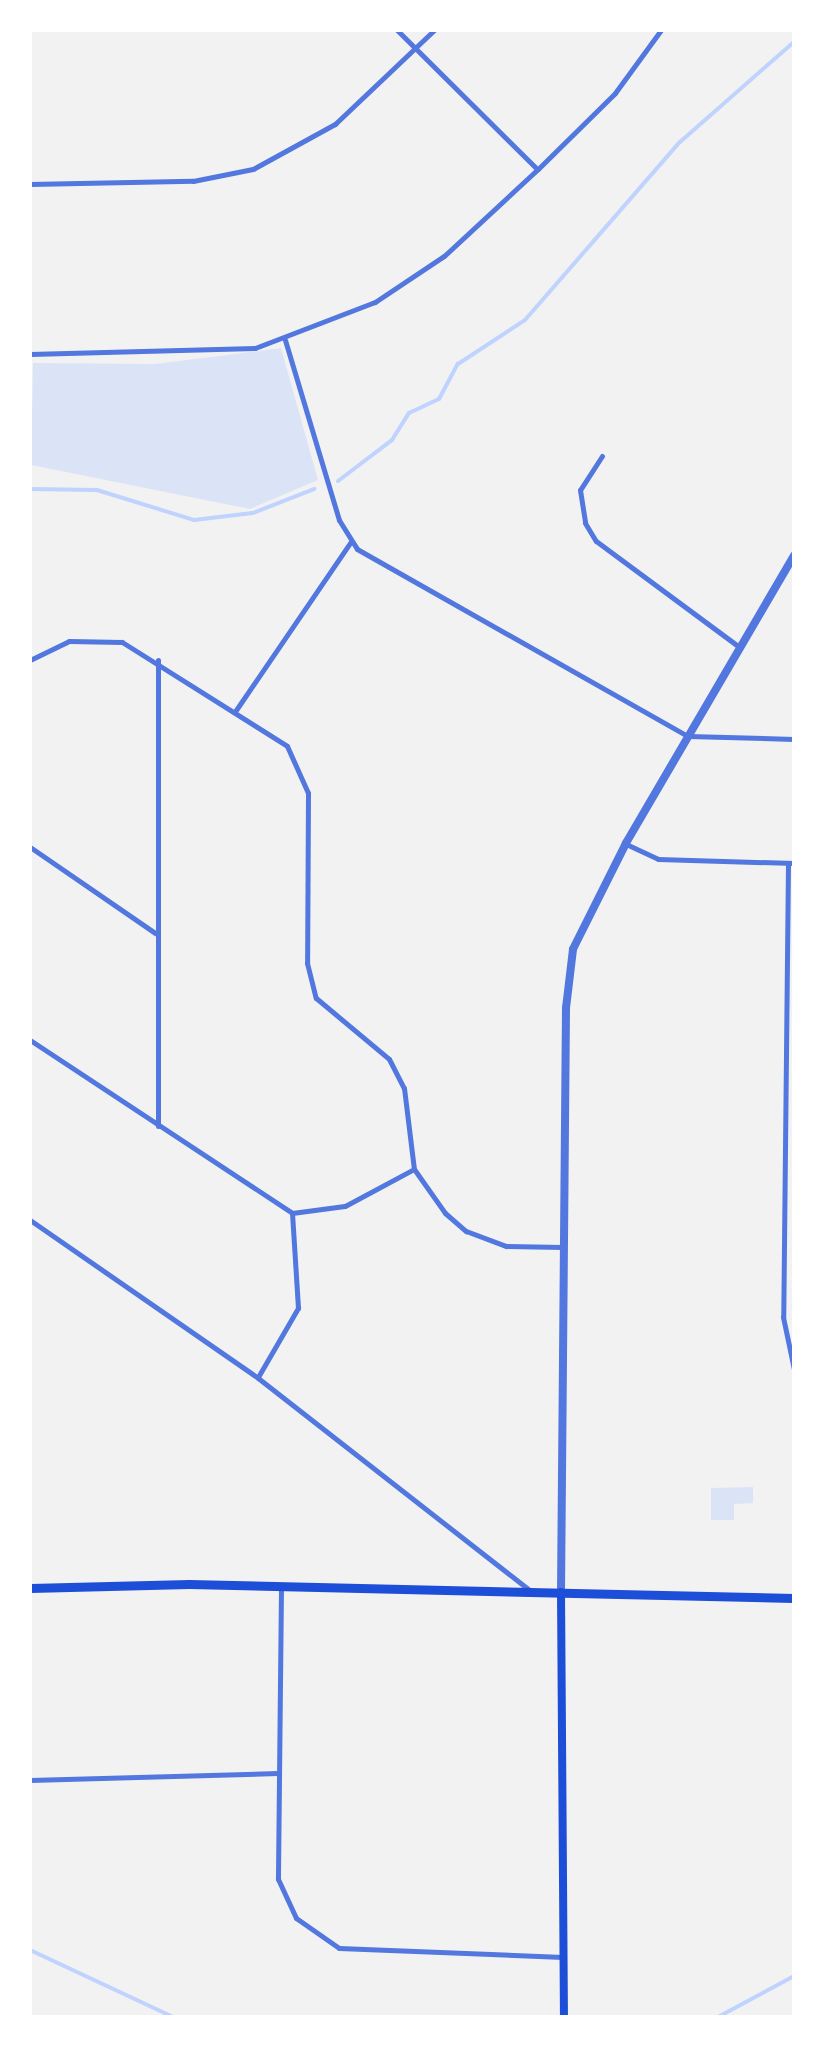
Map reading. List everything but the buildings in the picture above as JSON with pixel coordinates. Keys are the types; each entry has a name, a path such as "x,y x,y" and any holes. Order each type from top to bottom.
{"main road":[{"path":"30,1588 281,1585 794,1598"},
{"path":"561,1592 564,2017"}],"street":[{"path":"397,30 538,170"},
{"path":"30,184 193,181 252,169 326,131 434,30"},
{"path":"30,354 226,352 284,340 348,315 423,272 538,170 614,93 661,30"},
{"path":"284,340 350,543 688,736 794,738"},
{"path":"602,456 580,490 596,540 740,647"},
{"path":"236,710 350,543"},
{"path":"561,1592 562,1247 570,968 583,920 794,555"},
{"path":"30,660 91,638 122,642 158,660 287,746 304,776 310,983 328,1012 373,1044 397,1074 414,1169 436,1203 466,1231 506,1246 562,1247"},
{"path":"158,660 158,1126"},
{"path":"626,843 658,859 791,863 791,1076 783,1317 794,1370"},
{"path":"30,847 156,934"},
{"path":"30,1040 292,1213 345,1206 414,1169"},
{"path":"258,1378 298,1308 292,1213"},
{"path":"30,1220 258,1378 530,1590"},
{"path":"281,1585 278,1879 283,1899 310,1932 339,1948 563,1958"},
{"path":"30,1780 278,1773"}],"shaded area":[{"path":"281,348 318,480 250,509 31,465 33,363 155,364"},
{"path":"753,1487 753,1503 734,1504 734,1520 711,1520 711,1488"}],"waterway":[{"path":"338,481 392,440 409,413 439,399 458,364 525,320 680,142 794,42"},
{"path":"30,489 97,490 194,520 253,513 314,489"},
{"path":"30,1950 173,2017"},
{"path":"718,2017 794,1976"}]}
